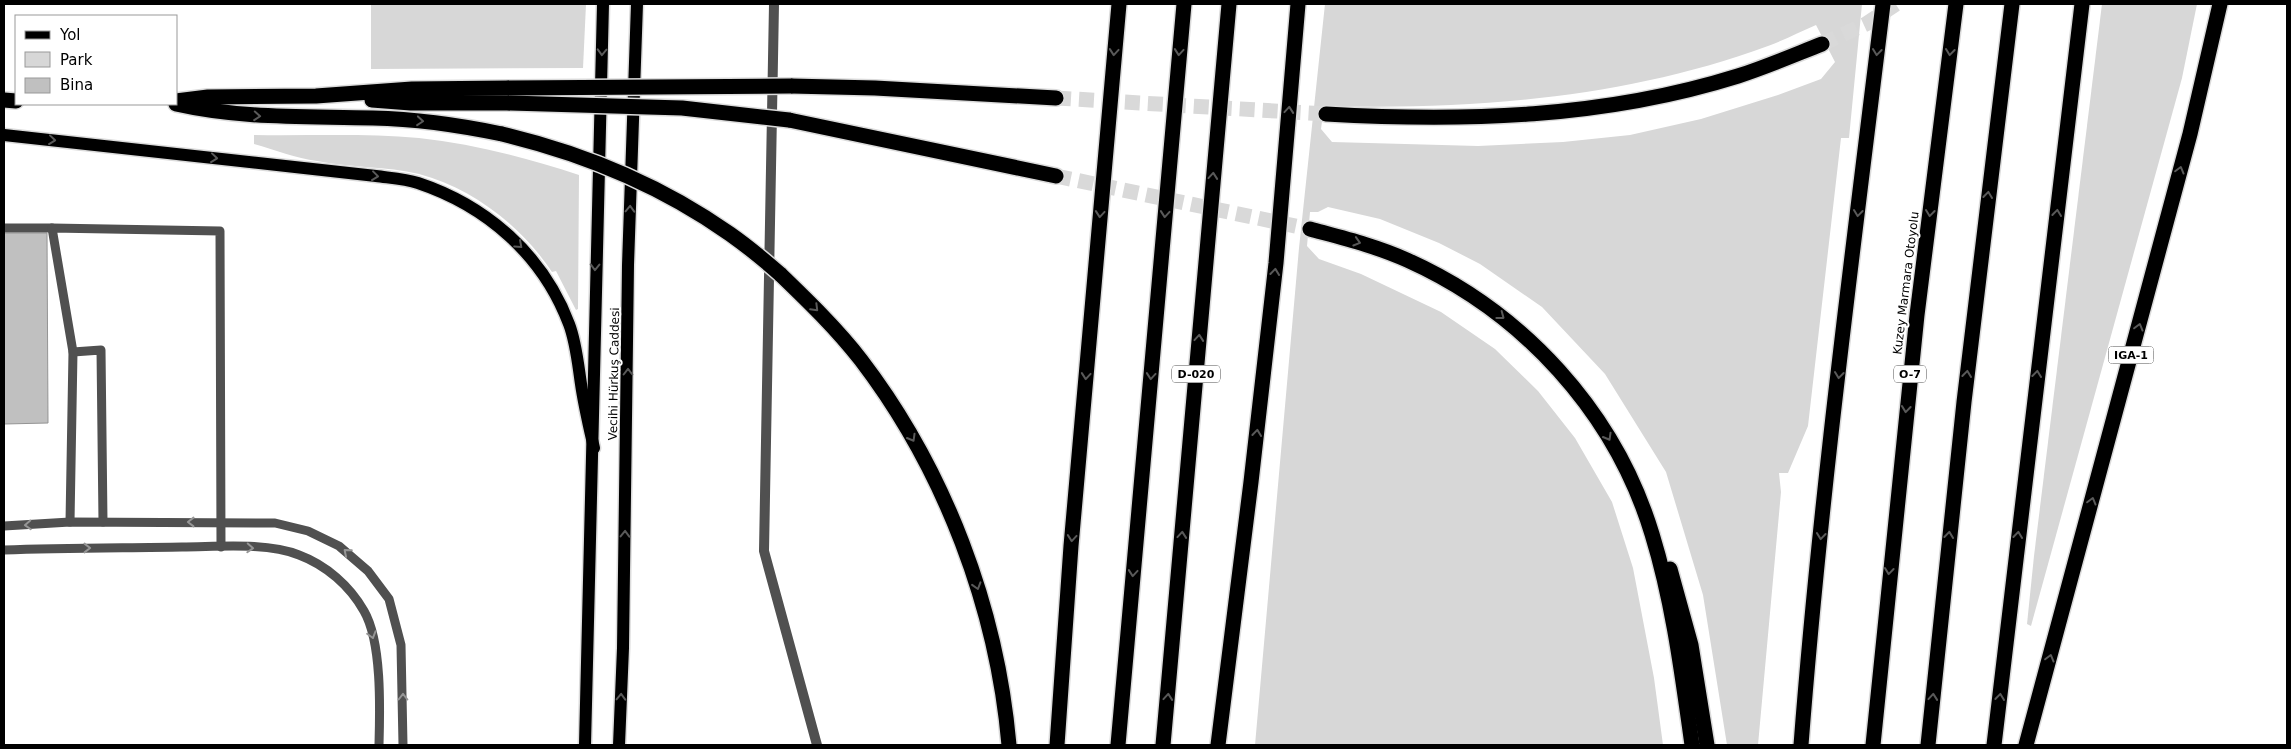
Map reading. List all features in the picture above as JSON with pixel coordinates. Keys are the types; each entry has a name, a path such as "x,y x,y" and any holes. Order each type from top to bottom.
{"highway":[{"path":"1057,745 1071,546 1119,4"},
{"path":"1118,745 1184,4"},
{"name":"D-020","path":"1164,745 1229,4"},
{"path":"1218,745 1275,272 1298,4"},
{"path":"1800,745 1806,672 1883,4"},
{"name":"Kuzey Marmara Otoyolu","path":"1873,745 1916,324 1956,4"},
{"path":"1928,745 1964,402 2012,4"},
{"path":"1994,745 2082,4"},
{"name":"IGA-1","path":"2026,745 2187,143 2220,4"},
{"path":"1326,114 1385,117 1487,117 1587,109 1696,88 1738,76 1822,44"},
{"path":"178,102 208,97 316,96 411,103 509,96 791,86 875,88 1056,98"},
{"path":"509,96 682,108 789,120 834,127 1056,176"},
{"path":"178,103 212,112 260,117 374,118 430,122 533,141 607,168 676,200 730,234 780,274 826,319 860,359 881,388 917,446 945,503 970,565 986,615 999,669 1009,745"},
{"path":"1310,229 1380,249 1407,260 1459,288 1504,318 1539,349 1586,402 1618,452 1661,544 1682,605 1691,645 1707,745"},
{"path":"1642,506 1654,542 1670,605 1692,745"}],"main road":[{"name":"Vecihi Hürkuş Caddesi","path":"585,745 594,448 595,262 603,4"},
{"name":"Vecihi Hürkuş Caddesi","path":"619,745 623,648 628,265 637,4"},
{"path":"4,135 392,179 416,183 478,211 528,252 549,281 560,303 570,325 594,448"}],"street":[{"path":"774,4 764,551 817,745"}],"lane":[{"path":"4,228 220,231 221,547"},
{"path":"52,228 73,352 70,522"},
{"path":"73,352 101,350 103,522"},
{"path":"4,526 70,522 275,524 308,531 339,546 368,571 389,600 401,645 403,745"},
{"path":"4,550 221,547 271,549 299,555 332,574 349,588 365,612 374,644 380,690 379,745"}],"green space":[{"path":"371,4 586,4 583,68 371,69"},
{"path":"1325,4 1862,4 1849,138 1841,138 1808,426 1788,473 1779,473 1781,492 1758,745 1727,745 1703,595 1666,472 1605,374 1542,307 1480,264 1439,243 1380,219 1328,207 1318,212 1310,212 1307,246 1319,259 1361,274 1441,312 1495,349 1538,391 1575,438 1612,502 1633,568 1654,678 1663,745 1255,745 1299,248","holes":["1816,25 1835,62 1821,79 1778,95 1701,119 1630,135 1563,142 1478,146 1332,142 1321,129 1324,106 1436,106 1549,97 1605,89 1715,64 1768,46"]},
{"path":"2102,4 2197,4 2182,78 2031,626 2027,624 2034,556"},
{"path":"254,135 357,135 419,138 500,152 579,175 578,309 576,310 556,271 552,272 540,255 511,225 477,199 439,180 407,171 330,163 293,156 254,144"}],"building":[{"path":"4,233 47,233 48,423 4,424"}],"tunnel":[{"path":"1822,44 1866,24 1896,4"},
{"path":"1056,98 1326,114"},
{"path":"1056,176 1310,229"}]}
